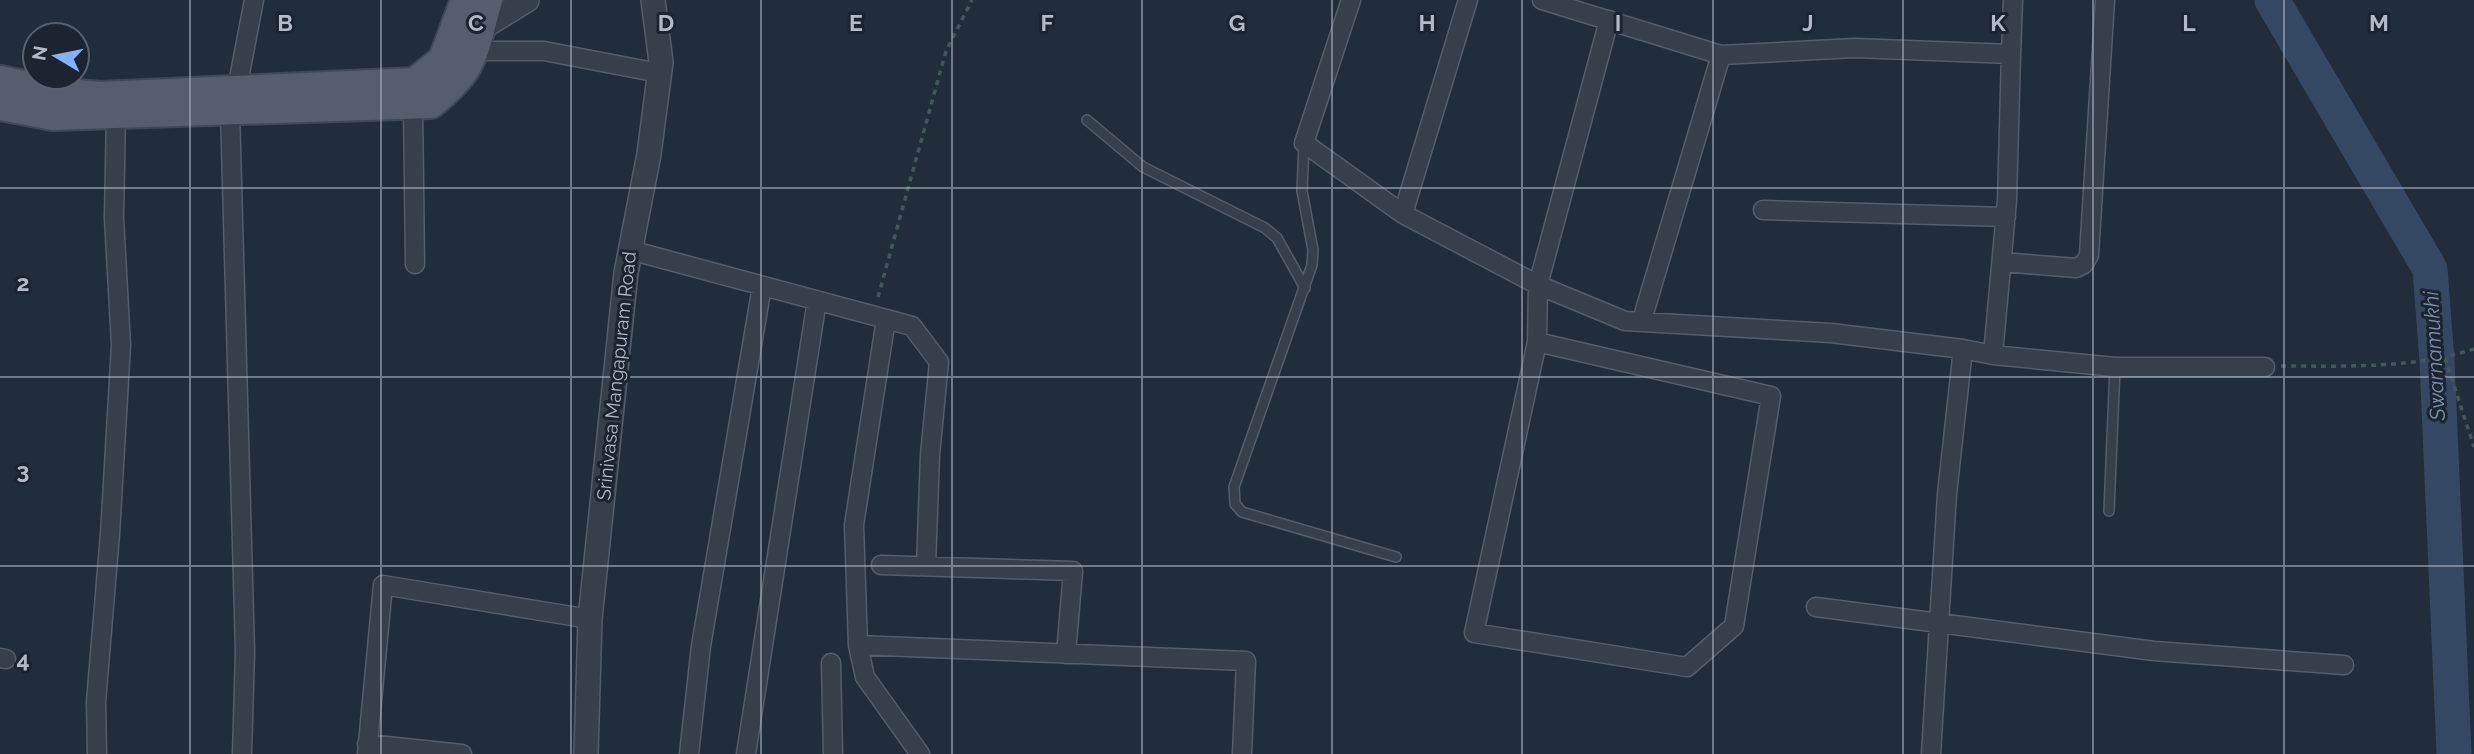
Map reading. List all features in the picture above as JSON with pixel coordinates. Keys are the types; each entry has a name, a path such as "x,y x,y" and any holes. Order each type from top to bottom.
{"main road":[{"path":"0,106 53,116 116,114 415,82 443,59 465,0"},
{"path":"0,80 55,92 100,96 431,104 456,85 470,66 488,0"}],"street":[{"path":"242,754 245,652 234,100 254,0"},
{"path":"477,40 527,0"},
{"name":"Srinivasa Mangapuram Road","path":"586,754 590,619 630,250 649,154 661,62 653,0"},
{"path":"1351,0 1304,143 1403,214 1538,285 1625,321 1831,333 1993,355 2115,367 2265,367"},
{"path":"1403,214 1468,0"},
{"path":"1542,0 1721,55 1855,48 2011,54"},
{"path":"1993,355 2006,217 2012,0"},
{"path":"2002,262 2076,268 2084,264 2089,255 2105,0"},
{"path":"1537,342 1771,396 1734,625 1687,667 1474,633 1537,342 1538,285 1609,20"},
{"path":"477,40 659,73"},
{"path":"1642,320 1721,55"},
{"path":"413,105 415,264"},
{"path":"97,754 96,702 110,534 121,345 114,218 116,114"},
{"path":"1763,211 2006,217"},
{"path":"630,250 912,326 939,362 930,455 926,566"},
{"path":"689,754 701,646 762,286"},
{"path":"746,754 817,300"},
{"path":"879,317 854,525 858,645 865,677 920,754"},
{"path":"1931,754 1947,494 1963,349"},
{"path":"881,565 1073,571 1066,654"},
{"path":"462,754 367,749 383,585 590,619"},
{"path":"1816,607 2154,651 2344,666"},
{"path":"858,645 1246,661 1242,754"},
{"path":"831,663 833,754"}],"lane":[{"path":"1087,120 1143,167 1265,228 1277,238 1305,288"},
{"path":"1304,143 1302,191 1313,250 1312,265 1234,487 1235,504 1242,512 1396,558"},
{"path":"2109,511 2115,367"}],"path":[{"path":"879,317 947,51 972,0"},
{"path":"2265,367 2389,366 2445,358 2474,349"},
{"path":"2445,358 2474,447"}],"waterway":[{"name":"Swarnamukhi","path":"2272,0 2430,269 2437,361 2454,754"}]}
